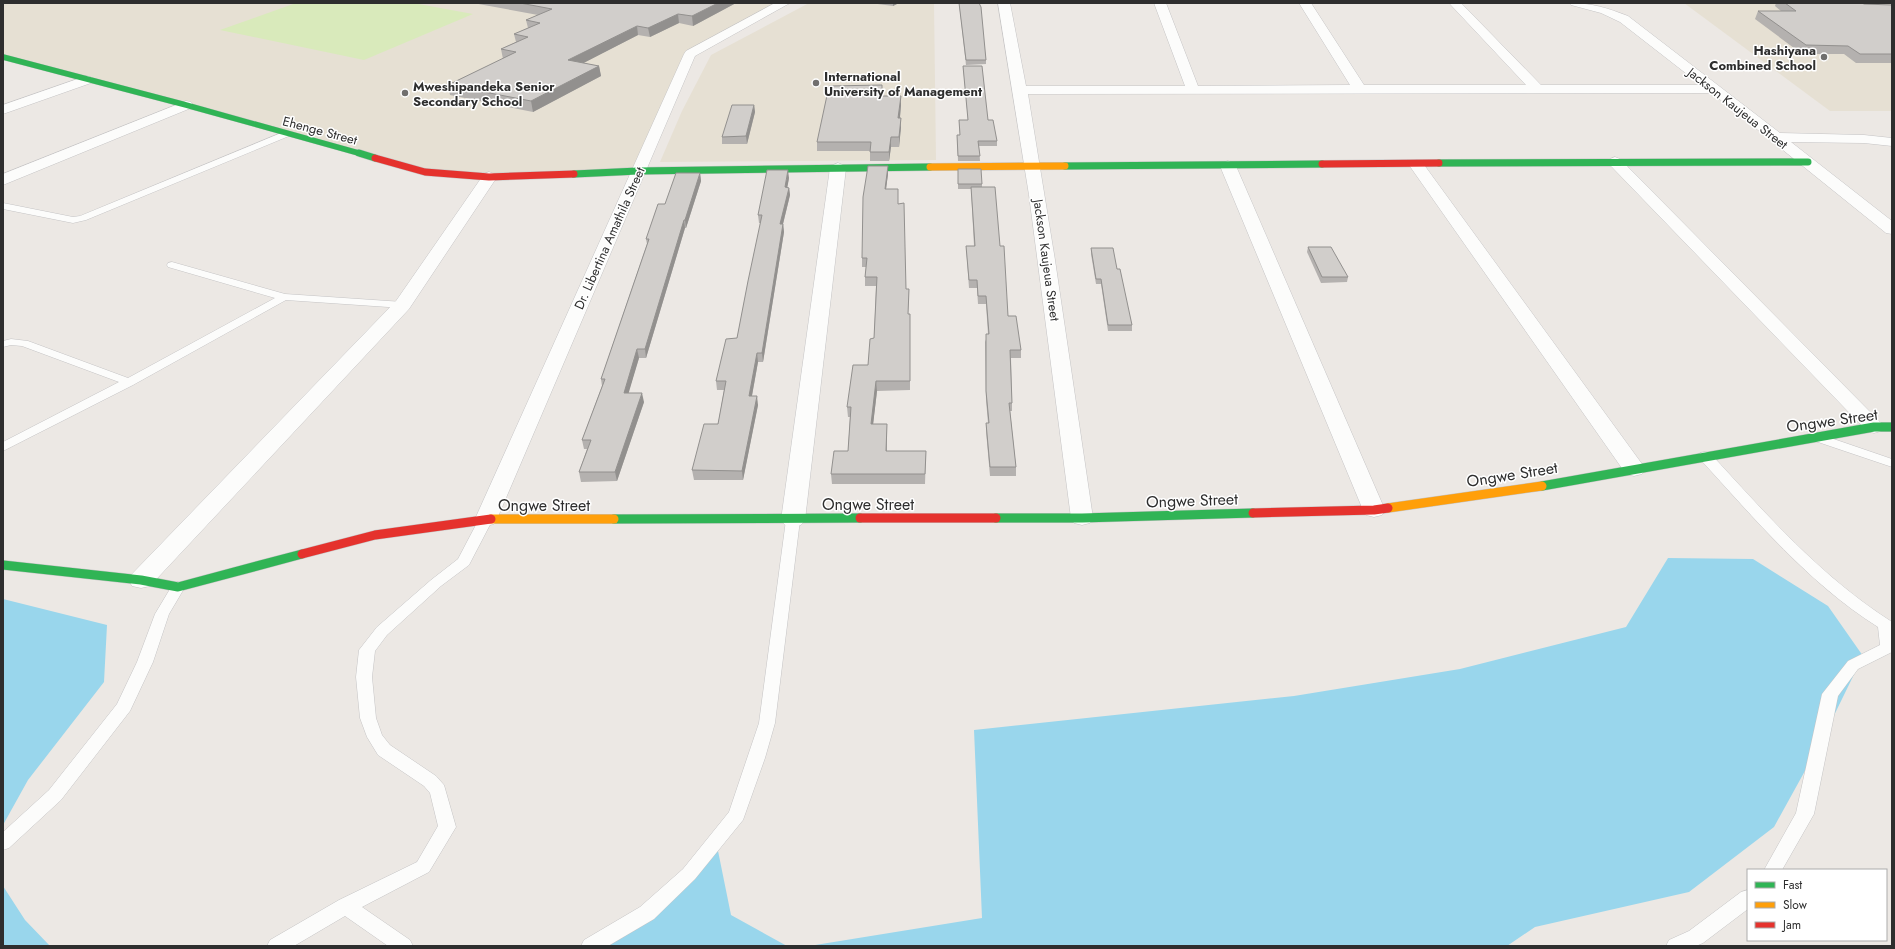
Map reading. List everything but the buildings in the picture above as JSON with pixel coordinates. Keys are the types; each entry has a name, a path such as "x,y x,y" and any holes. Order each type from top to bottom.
{"street":[{"name":"Dr. Libertina Amathila Street","path":"486,520 690,54 784,3"},
{"name":"Jackson Kaujeua Street","path":"1004,3 1034,166 1082,518"},
{"path":"1160,3 1193,90"},
{"path":"1305,3 1360,90"},
{"path":"1455,3 1537,89"},
{"name":"Jackson Kaujeua Street","path":"1575,3 1605,10 1624,19 1892,229"},
{"name":"Ehenge Street","path":"3,58 186,105 426,172 489,177 638,171 838,168 1808,162"},
{"path":"3,110 86,80"},
{"path":"1021,90 1714,89"},
{"path":"3,180 186,105"},
{"path":"1776,137 1864,139 1892,142"},
{"path":"1615,162 1883,427"},
{"path":"1417,164 1634,469"},
{"path":"1228,166 1374,510"},
{"path":"793,520 838,168"},
{"path":"140,580 403,305 489,177"},
{"name":"Ongwe Street","path":"178,587 375,534 486,520 1082,518 1374,510 1523,489 1705,456 1883,427"},
{"path":"3,565 140,580 178,587"}],"lane":[{"path":"3,206 73,220 83,218 286,134"},
{"path":"172,266 284,297 403,305"},
{"path":"3,447 129,382 284,297"},
{"path":"3,344 11,342 24,343 129,382"},
{"path":"1816,437 1892,463"},
{"path":"1705,456 1802,559 1835,590 1889,628 1888,647 1853,665 1830,694 1805,814 1774,869"},
{"path":"277,946 346,906 424,867 447,828 438,790 430,781 384,750 375,737 368,718 364,677 367,650 382,631 436,583 464,562 486,520"},
{"path":"591,946 652,908 689,874 737,815 757,758 767,723 793,520"},
{"path":"3,843 55,795 124,707 145,662 162,614 178,587"},
{"path":"1676,946 1696,937 1747,899"},
{"path":"346,906 402,946"}],"shaded area":[{"name":"Mweshipandeka Senior Secondary School","path":"3,3 784,3 690,54 638,171 489,177 425,172 3,57"},
{"name":"International University of Management","path":"809,3 934,3 936,160 660,162 682,111 711,55"},
{"name":"Hashiyana Combined School","path":"1684,3 1892,3 1892,111 1830,111"}],"green space":[{"path":"296,3 413,3 473,14 364,60 220,30"}],"water":[{"path":"1668,558 1753,559 1828,606 1863,656 1822,740 1774,827 1689,892 1535,927 1507,946 809,946 982,918 974,730 1294,696 1460,669 1626,627"},
{"path":"3,599 107,625 104,682 28,780 3,825"},
{"path":"716,841 731,915 787,946 593,946 647,913"},
{"path":"3,886 25,920 50,946 3,946"}],"traffic: fast":[{"path":"3,57 186,105 375,158"},
{"path":"1439,163 1808,162"},
{"path":"1065,166 1322,164"},
{"path":"574,174 638,171 930,167"},
{"path":"1542,486 1874,427 1892,427"},
{"path":"996,518 1082,518 1253,513"},
{"path":"614,519 860,518"},
{"path":"3,565 141,580 178,587 302,554"}],"traffic: slow":[{"path":"930,167 1065,166"},
{"path":"1388,508 1542,486"},
{"path":"491,519 614,519"}],"traffic: jam":[{"path":"375,158 425,172 489,177 574,174"},
{"path":"1322,164 1439,163"},
{"path":"1253,513 1374,510 1388,508"},
{"path":"860,518 996,518"},
{"path":"302,554 375,535 491,519"}],"place":[{"name":"Hashiyana Combined School","path":"1824,57"},
{"name":"International University of Management","path":"816,83"},
{"name":"Mweshipandeka Senior Secondary School","path":"405,93"}]}
